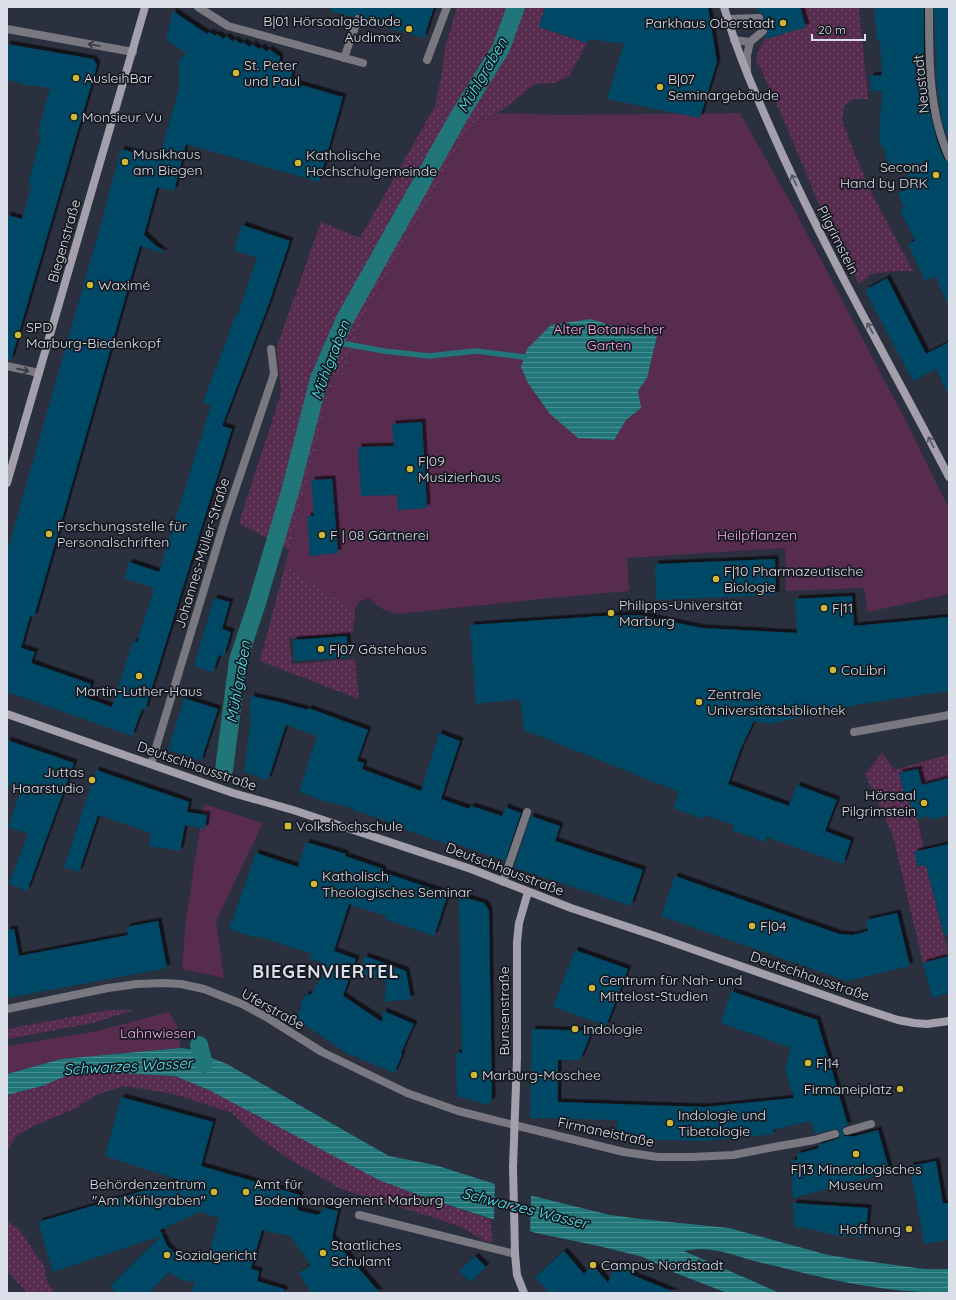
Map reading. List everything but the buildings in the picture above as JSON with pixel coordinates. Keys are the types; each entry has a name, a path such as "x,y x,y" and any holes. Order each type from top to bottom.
{"main road":[{"name":"Biegenstraße","path":"7,483 145,7"},
{"name":"Pilgrimstein","path":"724,7 747,76 810,215 949,477"},
{"name":"Deutschhausstraße","path":"7,714 233,793 293,810 471,869 572,908 855,1006 898,1020 914,1023 927,1024 949,1021"},
{"name":"Bunsenstraße","path":"524,1293 517,1275 515,1254 513,1167 517,1058 517,942 519,923 528,892"}],"street":[{"path":"198,7 228,26 363,63"},
{"path":"427,60 447,7"},
{"name":"Neustadt","path":"929,7 932,98 943,144 949,157"},
{"path":"728,19 760,18"},
{"path":"344,58 358,19"},
{"path":"7,29 133,52"},
{"path":"747,76 747,55 750,42 763,31"},
{"path":"734,40 750,42"},
{"name":"Johannes-Müller-Straße","path":"151,764 225,520 274,374 271,349"},
{"path":"7,366 39,373"},
{"path":"854,732 949,715"},
{"path":"503,882 527,812"},
{"name":"Uferstraße","path":"7,1009 108,988 137,984 169,983 204,989 242,1004 268,1018 322,1052 407,1092 458,1112 514,1125"},
{"path":"847,1131 871,1124"},
{"name":"Firmaneistraße","path":"514,1125 624,1152 658,1156 692,1157 733,1155 814,1140 835,1134"},
{"path":"359,1215 515,1254"}],"green space":[{"path":"457,7 545,7 539,27 587,43 569,76 555,83 535,84 498,113 471,125 364,316 344,373 334,378 289,550 239,523 281,393 277,346 321,222 360,238 435,106 445,48"},
{"path":"800,7 859,7 868,99 853,99 844,106 842,120 872,194 913,271 895,271 872,274 859,284 830,230 776,102 756,59 759,49 765,39 806,27"},
{"name":"Alter Botanischer Garten","path":"498,113 558,115 740,113 793,207 907,423 949,509 949,594 868,612 864,588 786,591 785,548 627,558 629,591 397,614 382,609 369,598 360,601 355,610 285,566 334,378 344,373 364,316 471,125"},
{"path":"285,566 355,610 353,634 289,638 292,664 355,659 359,699 260,661"},
{"path":"882,753 895,770 949,754 949,778 922,785 918,769 899,773 905,798 912,796 913,799 909,800 912,811 916,812 924,850 914,852 918,866 926,865 949,956 923,963 893,836 865,774"},
{"path":"204,804 263,823 216,921 224,978 182,969 186,918"},
{"path":"109,1010 134,1010 93,1023 7,1039 7,1029"},
{"name":"Lahnwiesen","path":"169,1012 177,1026 181,1048 61,1059 7,1074 7,1046 97,1031"},
{"path":"99,1072 175,1076 209,1090 424,1197 490,1219 493,1242 485,1241 461,1227 341,1189 294,1162 260,1139 232,1113 174,1094 124,1086 95,1095 77,1108 38,1124 17,1135 7,1151 7,1095 42,1086 66,1076"},
{"path":"7,1221 18,1228 45,1268 46,1280 52,1289 57,1293 28,1293 7,1271"}],"water":[{"path":"590,319 628,330 641,330 657,336 647,378 638,391 641,408 626,420 614,440 578,438 550,414 528,383 521,367 527,349 551,325"},
{"name":"Schwarzes Wasser","path":"181,1048 189,1049 227,1064 389,1156 435,1165 533,1196 610,1215 729,1228 828,1255 924,1269 949,1269 949,1292 908,1291 847,1283 712,1250 694,1249 684,1251 780,1293 727,1293 673,1272 643,1257 536,1233 424,1197 379,1180 209,1090 175,1076 99,1072 66,1076 42,1086 7,1095 7,1074 61,1059"}],"pier":[{"path":"495,1182 531,1193 530,1234 494,1222"}],"waterway":[{"name":"Mühlgraben","path":"224,770 238,660 257,603 291,488 319,379 345,319 459,116 501,48 516,7"},
{"path":"335,342 384,351 429,356 476,351 524,357"},
{"name":"Mühlgraben","path":"199,1045 204,1064"}],"place":[{"name":"Parkhaus Oberstadt","path":"783,23"},
{"name":"B|01 Hörsaalgebäude Audimax","path":"409,29"},
{"name":"St. Peter und Paul","path":"236,73"},
{"name":"AusleihBar","path":"76,78"},
{"name":"B|07 Seminargebäude","path":"660,87"},
{"name":"Monsieur Vu","path":"74,117"},
{"name":"Musikhaus am Biegen","path":"125,162"},
{"name":"Katholische Hochschulgemeinde","path":"298,163"},
{"name":"Second Hand by DRK","path":"936,175"},
{"name":"Waximé","path":"90,285"},
{"name":"SPD Marburg-Biedenkopf","path":"18,335"},
{"name":"F|09 Musizierhaus","path":"410,469"},
{"name":"Forschungsstelle für Personalschriften","path":"49,534"},
{"name":"F | 08 Gärtnerei","path":"322,535"},
{"name":"F|10 Pharmazeutische Biologie","path":"716,579"},
{"name":"F|11","path":"824,608"},
{"name":"Philipps-Universität Marburg","path":"611,613"},
{"name":"F|07 Gästehaus","path":"321,649"},
{"name":"CoLibri","path":"833,670"},
{"name":"Martin-Luther-Haus","path":"139,676"},
{"name":"Zentrale Universitätsbibliothek","path":"699,702"},
{"name":"Juttas Haarstudio","path":"92,780"},
{"name":"Hörsaal Pilgrimstein","path":"924,803"},
{"name":"Volkshochschule","path":"288,826"},
{"name":"Katholisch Theologisches Seminar","path":"314,884"},
{"name":"F|04","path":"752,926"},
{"name":"Centrum für Nah- und Mittelost-Studien","path":"592,988"},
{"name":"Indologie","path":"575,1029"},
{"name":"F|14","path":"808,1063"},
{"name":"Marburg-Moschee","path":"474,1075"},
{"name":"Firmaneiplatz","path":"900,1089"},
{"name":"Indologie und Tibetologie","path":"670,1123"},
{"name":"F|13 Mineralogisches Museum","path":"856,1154"},
{"name":"Behördenzentrum \"Am Mühlgraben\"","path":"214,1192"},
{"name":"Amt für Bodenmanagement Marburg","path":"246,1192"},
{"name":"Hoffnung","path":"909,1229"},
{"name":"Staatliches Schulamt","path":"323,1253"},
{"name":"Sozialgericht","path":"167,1255"},
{"name":"Campus Nordstadt","path":"593,1265"}],"district":[{"name":"BIEGENVIERTEL","path":"326,971"}],"park label":[{"name":"Heilpflanzen","path":"757,535"}]}
